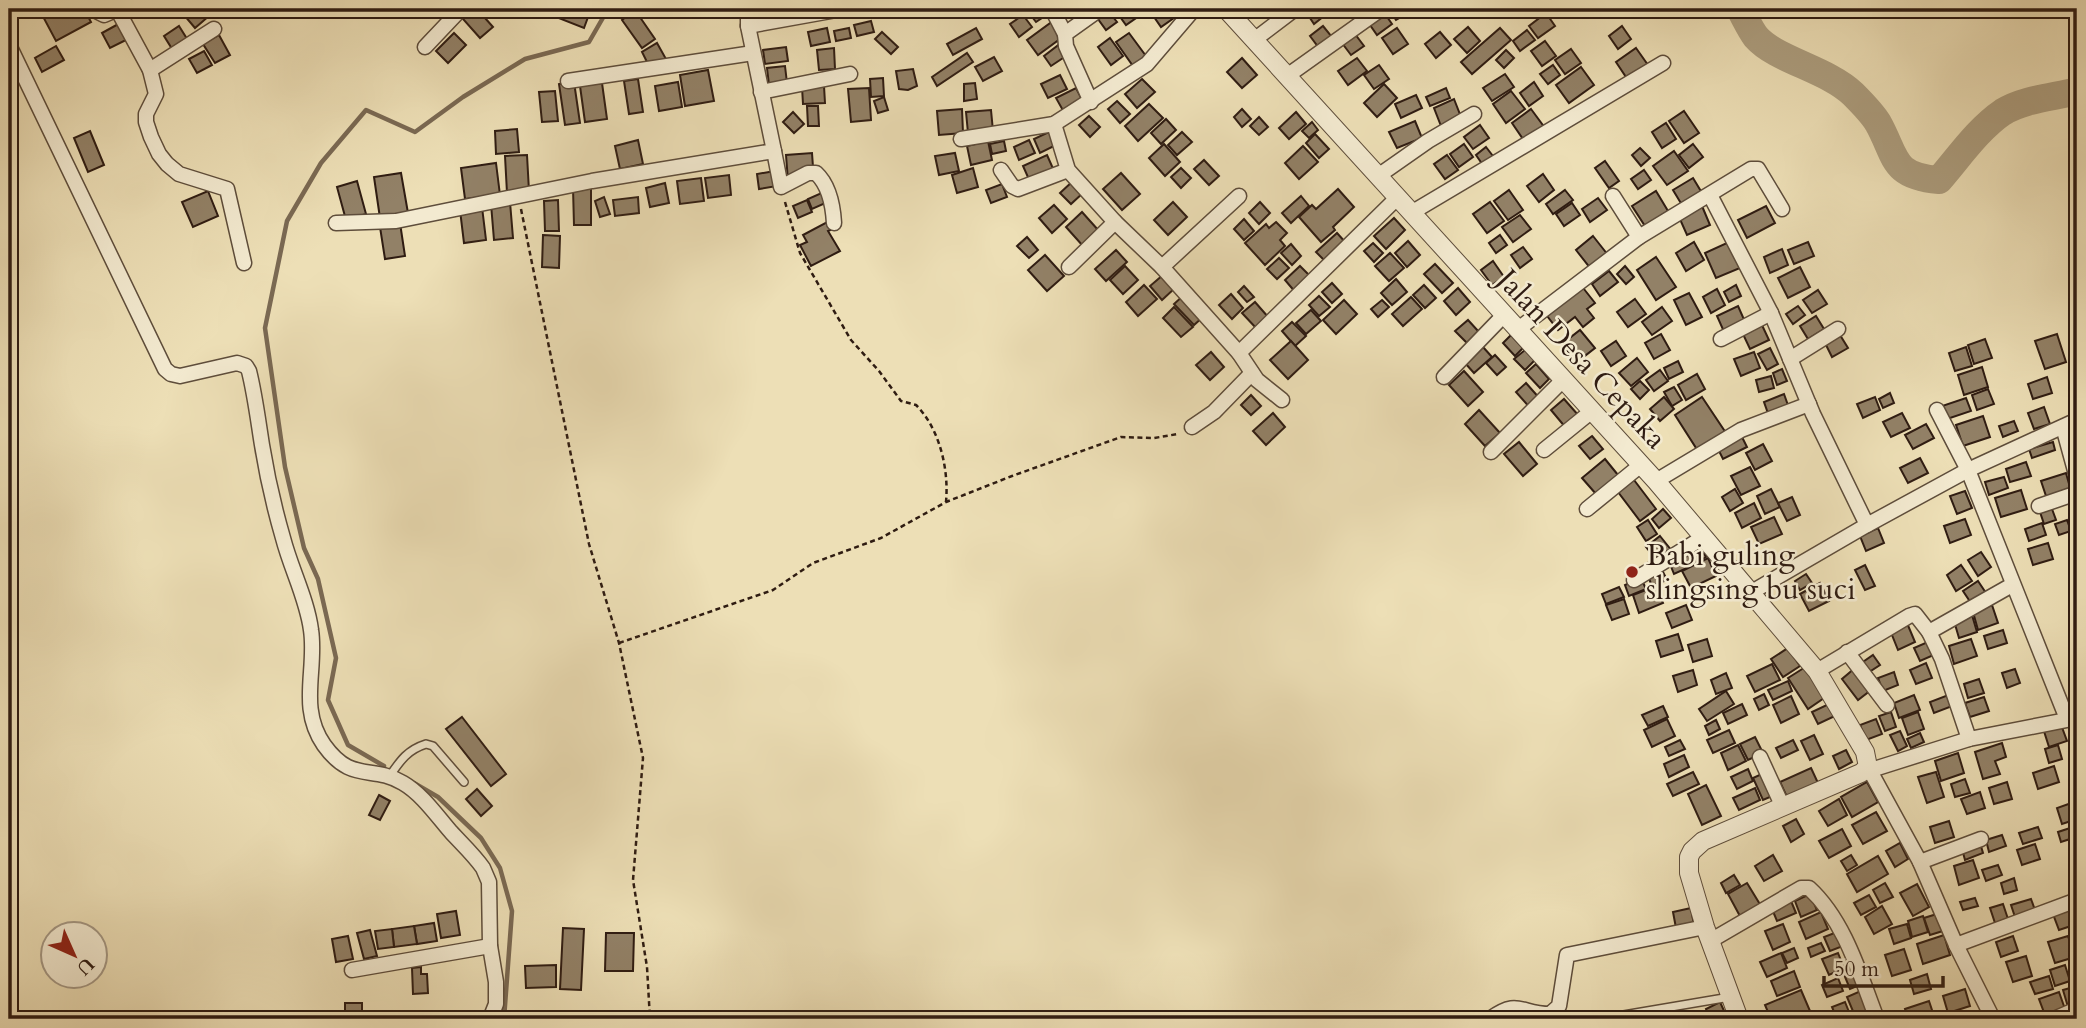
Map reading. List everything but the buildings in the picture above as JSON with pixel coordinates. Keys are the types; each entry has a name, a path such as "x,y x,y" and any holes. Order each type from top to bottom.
{"street":[{"path":"92,9 104,15 118,9 150,69 156,94 146,114 150,137 159,154 173,170 228,190 244,263"},
{"path":"425,47 461,9"},
{"path":"748,9 753,53 781,187 808,173 816,173 829,195 834,223"},
{"path":"748,26 842,9"},
{"path":"1052,9 1065,34 1066,47 1091,102"},
{"path":"1065,34 1100,9"},
{"path":"961,139 1054,124 1147,64 1194,9"},
{"path":"1254,40 1295,9"},
{"path":"1287,76 1381,9"},
{"name":"Jalan Desa Cepaka","path":"1230,10 1254,40 1656,481 1817,671 1866,752 1870,769"},
{"path":"150,69 214,29"},
{"path":"9,45 165,369 180,376 237,363 246,366 249,371 270,487 283,540 311,627 313,644 308,692 315,725 321,741 344,766 356,772 389,777 417,794 484,868 489,882 490,946 496,982 496,1004 490,1019"},
{"path":"568,81 753,53"},
{"path":"1411,213 1663,63"},
{"path":"761,92 850,74"},
{"path":"1378,176 1428,141 1474,114"},
{"path":"1054,124 1068,170 1239,353 1252,373 1282,400"},
{"path":"336,223 396,221 592,181 774,151"},
{"path":"1517,330 1639,237 1751,169 1756,169 1782,209"},
{"path":"1001,170 1012,186 1018,189 1068,170"},
{"path":"1710,195 1771,313 1809,404 1867,525"},
{"path":"1161,267 1239,196"},
{"path":"1614,197 1639,237"},
{"path":"1239,353 1397,198"},
{"path":"1069,267 1115,222"},
{"path":"1721,339 1771,313"},
{"path":"1444,377 1504,315"},
{"path":"1790,359 1838,329"},
{"path":"1192,427 1213,412 1252,373"},
{"path":"1491,452 1563,380"},
{"path":"1656,481 1741,430 1809,404"},
{"path":"1739,1019 1689,873 1688,862 1692,851 1703,841 1870,769 1969,739 2072,718 2012,585 1968,470 1937,410"},
{"path":"1544,450 1592,411"},
{"path":"1750,593 1968,470 2077,420"},
{"path":"2063,428 2077,478"},
{"path":"1587,509 1641,465"},
{"path":"2039,506 2077,493"},
{"path":"1634,580 1703,537"},
{"path":"1928,632 2012,585"},
{"path":"1817,671 1915,614 1942,659 1969,739"},
{"path":"1847,652 1887,705"},
{"path":"1760,757 1783,805"},
{"path":"1870,769 1920,862 1956,945 1993,1019"},
{"path":"1920,862 1981,839"},
{"path":"1490,1019 1505,1008 1523,1008 1540,1014 1550,1014 1559,1006 1567,955 1708,934 1801,888 1809,887 1822,902 1848,944 1877,1019"},
{"path":"1956,945 2077,900"},
{"path":"352,970 490,946"},
{"path":"2054,1019 2077,1009"}],"lane":[{"path":"389,777 402,758 426,744 433,746 464,782"},
{"path":"1600,1019 1730,997"}],"path":[{"path":"781,187 800,253 851,340 901,401 916,405 929,423 942,453 948,480 946,502"},
{"path":"518,196 589,544 619,643 643,758 633,880 647,967 650,1019"},
{"path":"619,643 773,590 813,563 881,538 946,502 1112,439 1132,436 1154,439 1176,435 1192,427"}],"waterway":[{"path":"384,766 348,745 328,700 336,658 318,579 304,548 285,467 265,328 287,221 321,163 366,110 415,132 463,97 525,59 589,42 608,9"},
{"path":"1740,9 1756,37 1765,45 1830,78 1853,94 1878,123 1898,163 1912,174 1923,178 1939,180 1977,135 2003,112 2030,101 2077,91"},
{"path":"414,783 438,797 481,838 500,868 512,911 504,1019"}],"place":[{"name":"Babi guling slingsing bu suci","path":"1632,572"}]}
